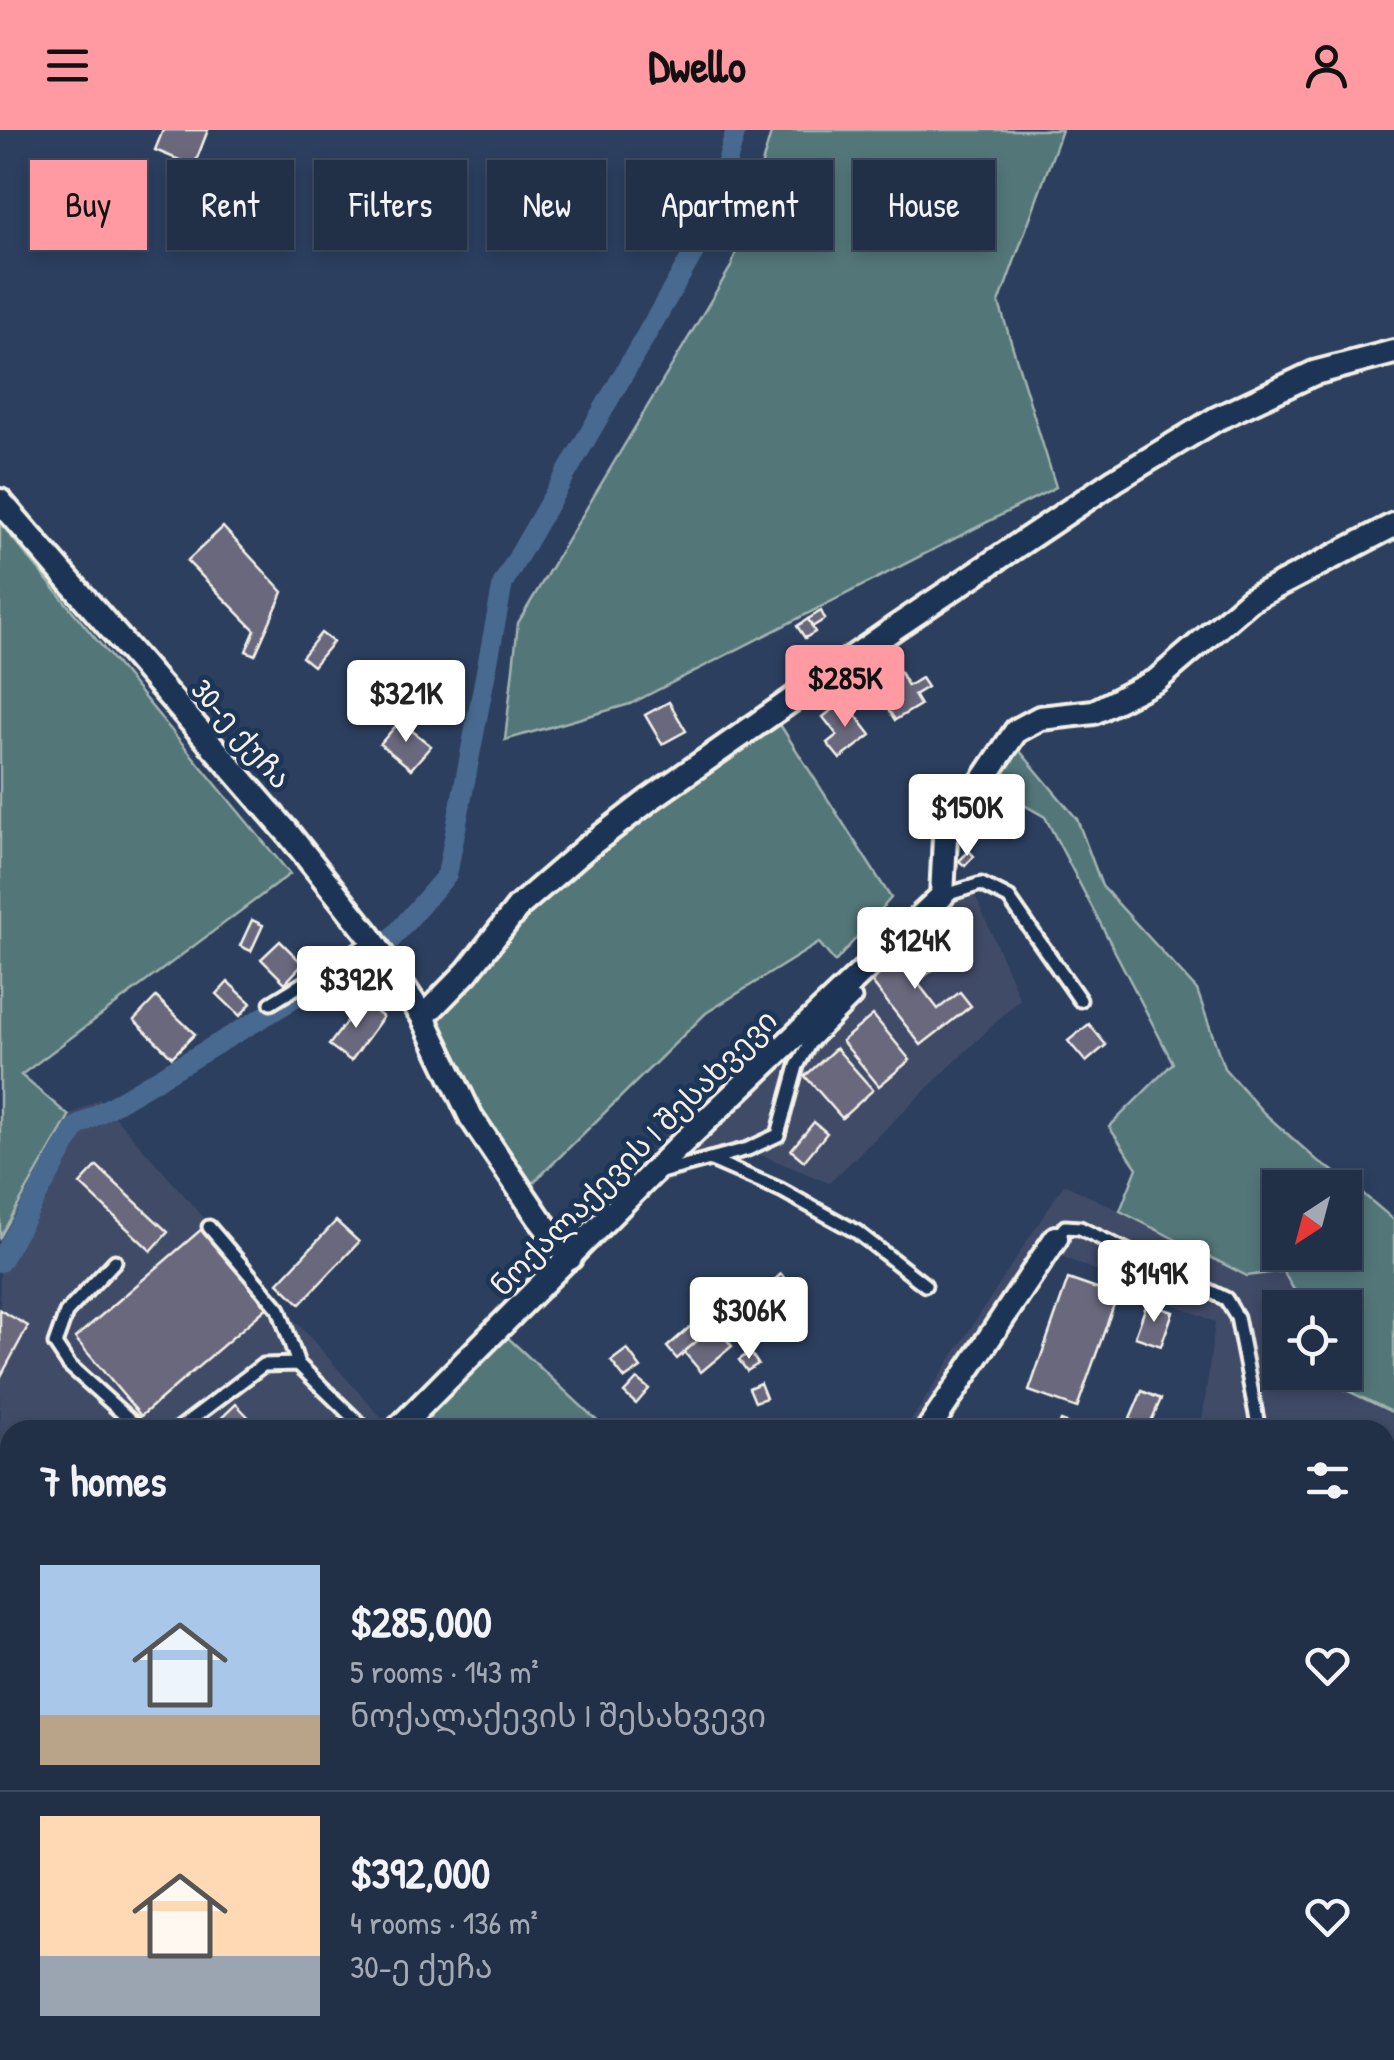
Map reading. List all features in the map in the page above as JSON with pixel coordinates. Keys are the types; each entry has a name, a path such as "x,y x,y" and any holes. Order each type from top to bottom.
{"street":[{"path":"423,1017 467,972 519,906 584,849 896,627 1115,480 1216,419 1314,373 1394,352"},
{"name":"30-ე ქუჩა","path":"0,501 288,833 372,941 423,1017 471,1117 570,1258"},
{"path":"942,896 945,837 1016,732 1040,718 1094,712 1157,680 1250,600 1394,525"},
{"name":"ნოქალაქევის I შესახვევი","path":"407,1420 652,1175 942,896"},
{"path":"935,1420 1056,1238"}],"lane":[{"path":"942,896 981,884 1009,898 1080,1000"},
{"path":"271,1003 372,941"},
{"path":"652,1175 748,1148 778,1134 796,1066 809,1044 855,998"},
{"path":"709,1159 780,1190 857,1232 925,1285"},
{"path":"208,1227 279,1309 298,1364 356,1420"},
{"path":"1056,1238 1066,1227 1080,1228 1226,1299 1238,1317 1258,1420"},
{"path":"115,1261 66,1313 54,1344 68,1365 130,1420"},
{"path":"190,1420 263,1365 298,1364"}],"shaded area":[{"path":"973,891 1020,999 829,1183 757,1153 651,1188 686,1139 923,896"},
{"path":"99,1099 383,1420 0,1420 0,1237 69,1116"},
{"path":"1064,1184 1247,1276 1283,1271 1294,1290 1262,1290 1262,1390 1346,1390 1394,1413 1394,1420 1202,1420 1215,1322 1061,1256 949,1420 911,1420"}],"green space":[{"path":"772,130 1062,130 999,303 1056,487 630,704 505,740 518,623 732,265 736,250 833,250 833,160 763,160"},
{"path":"0,523 290,874 21,1075 69,1116 0,1237"},
{"path":"779,723 891,898 835,962 819,943 706,1013 526,1190 470,1110 435,1022 529,908 655,804"},
{"path":"1014,744 1077,819 1102,886 1197,990 1224,1068 1264,1113 1332,1170 1262,1170 1262,1270 1362,1270 1362,1193 1394,1220 1394,1413 1346,1390 1362,1390 1362,1290 1294,1290 1283,1271 1247,1276 1120,1211 1137,1168 1109,1127 1173,1063 1045,817 991,786"},
{"path":"504,1334 596,1420 418,1420"}],"building":[{"path":"163,130 208,130 196,160 179,160 155,150"},
{"path":"223,527 283,592 255,655 246,651 255,630 187,561"},
{"path":"821,611 825,619 812,627 808,619"},
{"path":"808,619 815,632 805,638 797,626"},
{"path":"321,633 333,642 313,666 302,657"},
{"path":"896,665 908,686 921,678 927,687 914,695 920,705 895,720 876,691 885,686 878,676"},
{"path":"844,700 871,735 840,759 827,743 837,735 823,717"},
{"path":"669,702 686,731 662,744 645,715"},
{"path":"400,721 431,746 411,769 380,744"},
{"path":"969,851 974,856 965,866 959,861"},
{"path":"252,920 263,925 251,951 240,946"},
{"path":"917,937 939,965 917,982 938,1009 960,992 971,1006 921,1045 866,975"},
{"path":"280,941 303,964 285,983 261,959"},
{"path":"228,982 251,1003 240,1016 217,994"},
{"path":"156,997 195,1034 172,1057 134,1020"},
{"path":"362,1001 383,1017 351,1061 329,1045"},
{"path":"873,1015 910,1060 879,1086 842,1041"},
{"path":"1089,1024 1106,1045 1086,1062 1068,1041"},
{"path":"836,1048 873,1090 842,1118 805,1076"},
{"path":"814,1122 827,1133 804,1161 791,1150"},
{"path":"97,1166 168,1232 151,1251 80,1184"},
{"path":"336,1221 359,1242 300,1304 278,1283"},
{"path":"203,1228 270,1305 141,1416 75,1338"},
{"path":"781,1274 805,1302 790,1315 782,1307 762,1325 752,1314 743,1321 737,1314"},
{"path":"1068,1279 1117,1296 1077,1408 1029,1391"},
{"path":"1147,1303 1173,1312 1161,1346 1135,1337"},
{"path":"0,1310 28,1326 0,1378"},
{"path":"691,1326 701,1338 677,1359 667,1347"},
{"path":"715,1326 732,1346 701,1372 684,1352"},
{"path":"627,1349 641,1368 625,1379 611,1361"},
{"path":"750,1352 758,1364 747,1371 739,1360"},
{"path":"637,1379 649,1389 636,1404 624,1393"},
{"path":"760,1383 766,1398 755,1402 749,1388"},
{"path":"1142,1391 1161,1399 1152,1420 1130,1419"},
{"path":"236,1404 251,1420 219,1420"}],"waterway":[{"path":"388,943 447,875 503,583 709,226 736,130"},
{"path":"0,1262 76,1127 360,960"}]}
